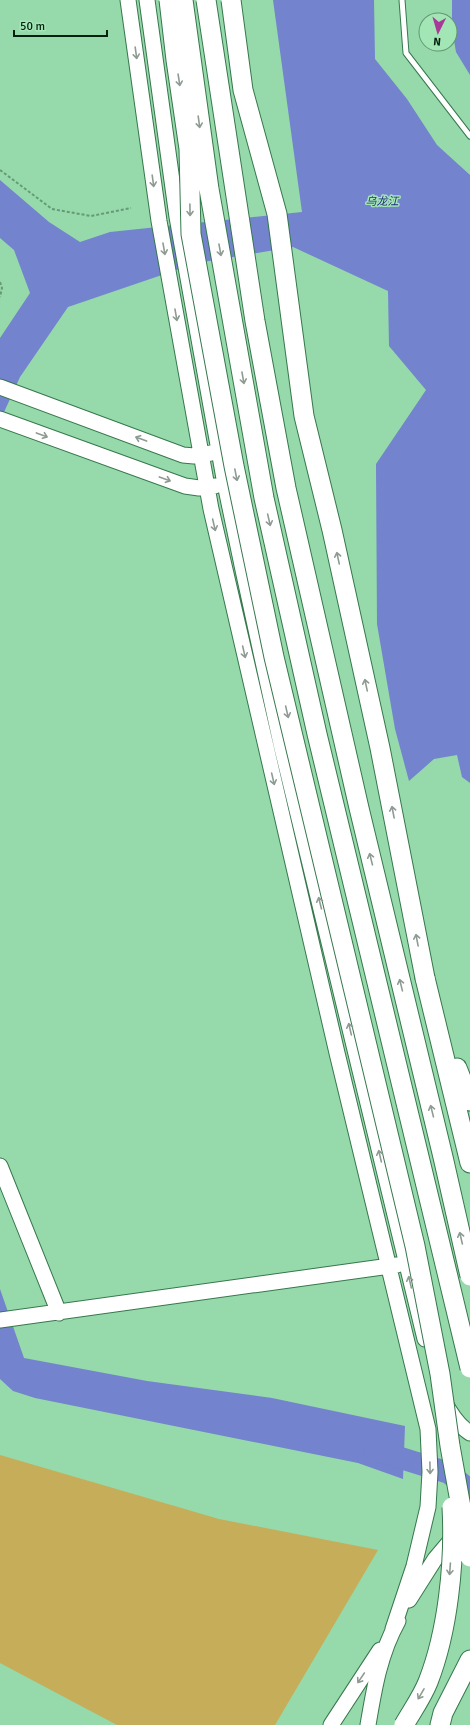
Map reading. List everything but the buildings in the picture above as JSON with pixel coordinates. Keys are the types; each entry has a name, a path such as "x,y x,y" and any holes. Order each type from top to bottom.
{"highway":[{"path":"161,0 176,60"},
{"path":"169,0 189,149 191,234 236,474 274,657 415,1246 440,1374 450,1446 470,1557"},
{"path":"183,0 209,189 264,498 319,742 470,1368"},
{"path":"206,0 254,321 286,488 359,808 470,1276"},
{"path":"231,0 243,90 277,214 304,416 332,530 380,748 425,978 470,1163"},
{"path":"425,978 470,1100"},
{"path":"404,1725 427,1684 436,1661 444,1627 448,1595 452,1531 450,1446"},
{"path":"440,1725 443,1713 470,1660"}],"main road":[{"path":"128,0 159,221 207,487 328,1014 428,1429 430,1472 428,1507 414,1566 380,1666 368,1725"},
{"path":"147,0 177,217 219,452 281,744 406,1264 438,1390 449,1411 470,1433"},
{"path":"0,387 184,455 201,455 219,452"},
{"path":"3,420 185,486 207,487 225,484"},
{"path":"0,1166 59,1312"},
{"path":"7,1320 406,1264"},
{"path":"331,1725 392,1632 413,1593 431,1565 455,1534 470,1520"}],"lane":[{"path":"402,0 406,54 470,136"}],"path":[{"path":"0,170 52,208 91,216 131,208"},
{"path":"0,282 2,288 0,297"}],"shaded area":[{"path":"0,1455 219,1519 378,1550 275,1725 117,1725 0,1663"}],"water":[{"name":"乌龙江","path":"273,0 374,0 375,59 407,99 437,145 470,175 470,783 462,777 457,755 434,759 409,781 395,729 377,624 376,464 426,390 389,346 388,291 293,247 197,263 68,307 20,377 0,421 0,338 30,293 14,250 0,238 0,180 49,222 80,242 110,232 302,212"},
{"path":"452,0 470,0 470,75 456,52 458,52 458,12 452,12"},
{"path":"0,1289 24,1358 147,1381 272,1398 405,1426 403,1479 358,1463 35,1398 13,1391 0,1379"}],"waterway":[{"path":"375,1450 449,1473 470,1491"}]}
